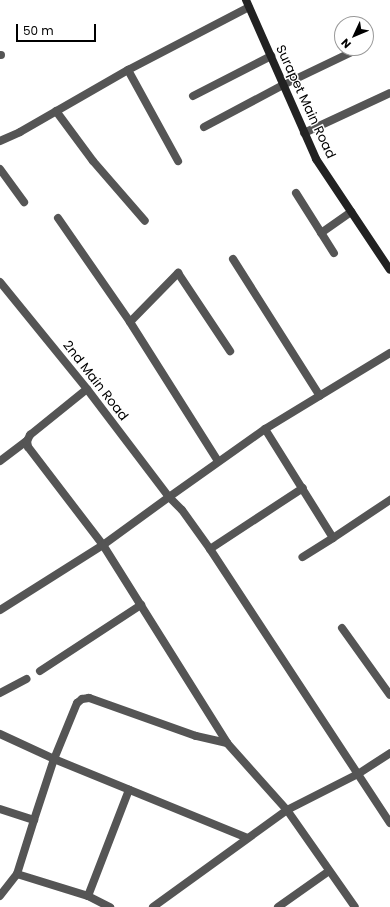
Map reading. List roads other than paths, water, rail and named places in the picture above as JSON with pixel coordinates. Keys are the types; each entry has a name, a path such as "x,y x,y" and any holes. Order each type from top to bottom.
{"main road":[{"name":"Surapet Main Road","path":"248,3 316,159 390,270"}],"street":[{"path":"0,141 20,132 56,110 248,3"},
{"path":"194,96 271,56"},
{"path":"204,126 283,85 343,56"},
{"path":"128,70 178,161"},
{"path":"304,133 390,93"},
{"path":"56,110 93,161 145,221"},
{"path":"0,169 24,202"},
{"path":"296,193 334,253"},
{"path":"321,233 351,212"},
{"path":"58,218 130,322 218,462"},
{"path":"232,258 320,396"},
{"path":"130,322 178,273 230,351"},
{"name":"2nd Main Road","path":"0,282 87,389 169,497 182,510 210,549 390,823"},
{"path":"0,610 103,545 265,429 390,353"},
{"path":"0,461 27,441 30,435 87,389"},
{"path":"265,429 333,538"},
{"path":"27,441 28,447 103,545 227,742 287,810 355,907"},
{"path":"210,549 303,488"},
{"path":"302,557 390,500"},
{"path":"40,671 141,605"},
{"path":"342,628 390,695"},
{"path":"0,693 26,679"},
{"path":"0,896 17,874 54,759 77,703 82,699 89,698 196,736 227,742"},
{"path":"0,734 54,759 248,838"},
{"path":"153,907 287,810 358,774 390,753"},
{"path":"88,896 129,790"},
{"path":"0,809 34,820"},
{"path":"278,907 330,871"},
{"path":"17,874 88,896 110,907"}]}
